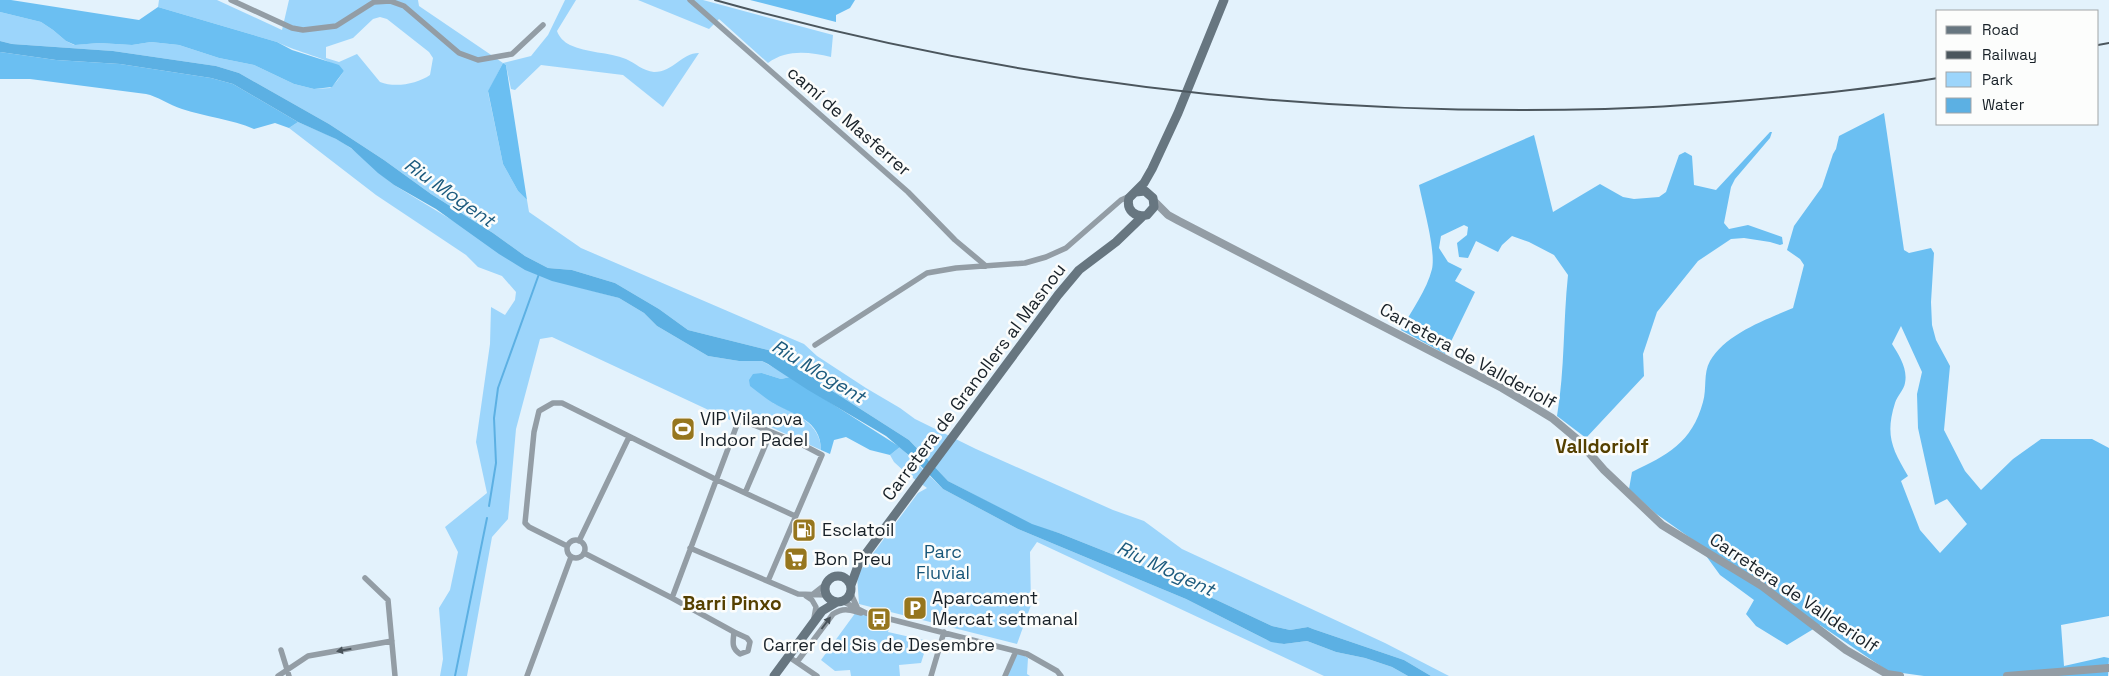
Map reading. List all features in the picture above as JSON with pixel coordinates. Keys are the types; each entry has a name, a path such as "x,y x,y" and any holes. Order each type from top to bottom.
{"main road":[{"path":"1126,232 1131,220 1128,201 1152,169 1178,113 1224,0"},
{"path":"1129,209 1136,215 1145,216 1154,207 1152,169"},
{"path":"1134,193 1145,191 1153,198"},
{"name":"Carretera de Granollers al Masnou","path":"841,576 859,563 1073,278 1089,261 1145,216"},
{"name":"Carretera de Granollers al Masnou","path":"851,589 859,563"},
{"path":"774,676 822,612 840,602 851,589 847,579 841,576 832,577 826,584 826,595 822,612"},
{"path":"826,595 831,600 840,602"}],"street":[{"path":"231,0 292,28 303,30 336,26 374,2 390,1 404,6 459,53 478,60 512,54 543,25"},
{"name":"camí de Masferrer","path":"690,0 908,192 955,240 986,266"},
{"path":"815,345 927,273 956,268 1025,263 1046,257 1066,248 1121,200 1134,193"},
{"name":"Carretera de Vallderiolf","path":"1153,198 1168,215 1234,251 1494,383 1552,418 1577,439 1604,470 1662,525 1762,586 1846,650 1887,674 1900,676"},
{"path":"1114,206 1129,209"},
{"name":"Carretera de Vallderiolf","path":"1145,216 1168,215"},
{"path":"567,546 529,527 525,523 534,432 539,411 553,403 562,403 715,479 795,516"},
{"path":"672,598 715,479 738,422 744,421 803,445 822,455 768,581"},
{"path":"745,493 771,432"},
{"path":"579,541 629,437"},
{"path":"571,541 579,541 584,546 584,553 580,557 571,557 567,546 571,541"},
{"path":"690,548 798,594 826,595"},
{"path":"584,553 734,632"},
{"path":"527,676 571,557"},
{"path":"365,578 388,600 395,676"},
{"path":"809,595 826,584"},
{"path":"851,589 854,602 866,613"},
{"path":"809,595 816,607 809,629"},
{"path":"840,602 859,608"},
{"path":"797,662 833,614 840,609 847,608 1027,654 1057,671 1061,676"},
{"path":"931,676 944,632"},
{"path":"278,676 289,673 308,656 392,641"},
{"path":"281,650 289,673"},
{"path":"1005,676 1016,651"},
{"path":"789,656 817,676"},
{"path":"2007,676 2109,668"}],"green space":[{"path":"159,0 217,0 282,30 289,0 418,0 419,6 503,63 488,92 503,164 518,191 527,200 529,212 581,248 804,344 817,356 915,419 976,449 1113,510 1144,521 1182,549 1385,643 1449,676 1431,676 1404,660 1308,627 1290,630 1272,626 1157,572 1059,533 1032,525 948,481 909,440 823,385 794,363 772,351 688,330 659,309 615,283 572,270 548,268 525,256 329,124 239,73 216,66 113,51 12,44 0,41 0,12 41,22 74,45 99,43 132,45 151,42 179,45 219,58 254,65 294,84 314,89 330,88 344,71 330,62 277,42 158,7","holes":["380,17 387,19 429,52 433,58 430,75 419,81 392,85 380,82 357,54 339,62 326,58 326,47 353,38 373,19"]},
{"path":"565,0 576,0 557,31 564,41 576,48 626,59 646,70 654,72 667,69 687,56 699,53 663,107 623,75 541,65 515,90 511,89 506,65 503,63 531,56 548,35"},
{"path":"638,0 703,0 833,35 831,57 798,53 783,55 768,63 719,19 709,29"},
{"path":"298,122 346,145 394,185 549,279 619,298 644,313 657,326 708,356 739,361 762,361 787,375 790,377 781,379 762,373 773,403 805,420 816,433 820,441 821,450 736,411 730,420 552,337 540,339 516,429 508,519 492,537 467,676 440,676 443,659 439,608 450,590 458,552 445,527 487,493 476,442 490,344 491,307 505,315 515,300 516,292 502,276 478,267 466,255 376,195 289,128"},
{"name":"Parc Fluvial","path":"900,447 943,489 1018,529 1186,599 1267,640 1284,644 1307,641 1336,652 1365,658 1392,667 1408,676 1324,676 1037,542 1030,552 1031,605 1017,644 859,604 857,575 918,493 927,488 894,462 890,455"},
{"path":"856,612 891,621 888,632 928,641 921,663 899,665 900,676 851,676 850,670 835,671 821,660"},
{"path":"1016,651 1028,658 1027,674 1030,676 1005,676"}],"shaded area":[{"path":"0,0 11,0 139,20 158,7 277,42 292,50 339,65 344,71 332,87 314,89 294,84 254,65 219,58 179,45 151,42 132,45 99,43 75,45 66,41 41,22 0,12"},
{"path":"750,0 855,0 850,8 836,15 836,22"},
{"path":"0,52 56,60 120,64 211,78 233,84 298,122 289,128 275,123 254,129 182,109 146,94 30,79 0,79"},
{"path":"503,63 506,65 527,200 518,191 503,164 488,91"},
{"path":"1884,113 1904,250 1909,253 1931,248 1934,253 1931,302 1932,325 1936,340 1950,366 1944,430 1965,471 1981,490 2013,459 2041,439 2092,439 2109,448 2109,616 2061,625 2064,666 2104,657 2109,658 2108,676 1924,676 1888,671 1820,625 1787,645 1756,626 1746,614 1754,600 1720,575 1696,542 1655,513 1629,489 1632,472 1667,453 1685,438 1692,428 1703,402 1708,366 1717,351 1747,328 1793,308 1804,265 1800,259 1787,250 1794,226 1822,187 1839,136","holes":["1901,326 1922,372 1917,394 1918,428 1935,505 1947,499 1967,524 1940,553 1920,530 1901,481 1908,476 1894,449 1890,433 1896,400 1906,378 1902,362 1892,344"]},
{"path":"1772,132 1770,138 1735,179 1731,187 1724,223 1729,229 1748,225 1782,237 1783,244 1744,238 1731,239 1698,261 1657,312 1643,354 1644,376 1586,438 1557,416 1568,275 1554,255 1529,242 1512,236 1502,245 1498,252 1476,241 1468,258 1459,257 1457,243 1467,235 1468,227 1464,225 1441,236 1439,248 1448,262 1462,269 1455,281 1475,292 1445,354 1401,330 1423,293 1430,277 1433,261 1431,240 1419,185 1534,135 1553,212 1600,184 1623,197 1634,199 1659,197 1666,192 1679,155 1685,152 1692,156 1694,185 1716,190"},
{"path":"762,373 781,379 790,377 900,447 890,455 870,450 846,437 834,440 830,454 821,450 820,440 811,425 797,415 773,403 750,386 749,380 753,374"}],"water":[{"path":"0,41 12,44 113,51 216,66 239,73 329,124 525,256 548,268 572,270 615,283 659,309 688,330 772,351 794,363 823,385 909,440 948,481 1032,524 1157,572 1272,626 1290,630 1308,627 1404,660 1431,676 1408,676 1392,667 1365,658 1336,652 1307,641 1284,644 1271,642 1186,599 1018,529 943,489 918,463 886,436 768,364 762,361 739,361 708,356 657,326 644,313 619,298 552,281 525,270 499,254 436,209 394,185 351,148 298,122 233,84 211,78 120,64 56,60 0,52"}],"waterway":[{"path":"489,506 496,463 494,418 498,388 539,274"},
{"path":"455,676 487,518"}],"railway":[{"path":"715,0 824,28 934,52 1045,72 1156,88 1380,107 1492,110 1662,107 1833,92 1936,78"},
{"path":"2099,45 2109,43"}],"place":[{"name":"VIP Vilanova Indoor Padel","path":"683,429"},
{"name":"Esclatoil","path":"804,530"},
{"name":"Bon Preu","path":"796,559"},
{"name":"Aparcament Mercat setmanal","path":"915,608"},
{"name":"Carrer del Sis de Desembre","path":"879,619"}],"district":[{"name":"Valldoriolf","path":"1602,446"},
{"name":"Barri Pinxo","path":"732,603"}],"water label":[{"name":"Riu Mogent","path":"450,192"},
{"name":"Riu Mogent","path":"819,371"},
{"name":"Riu Mogent","path":"1166,568"}]}
